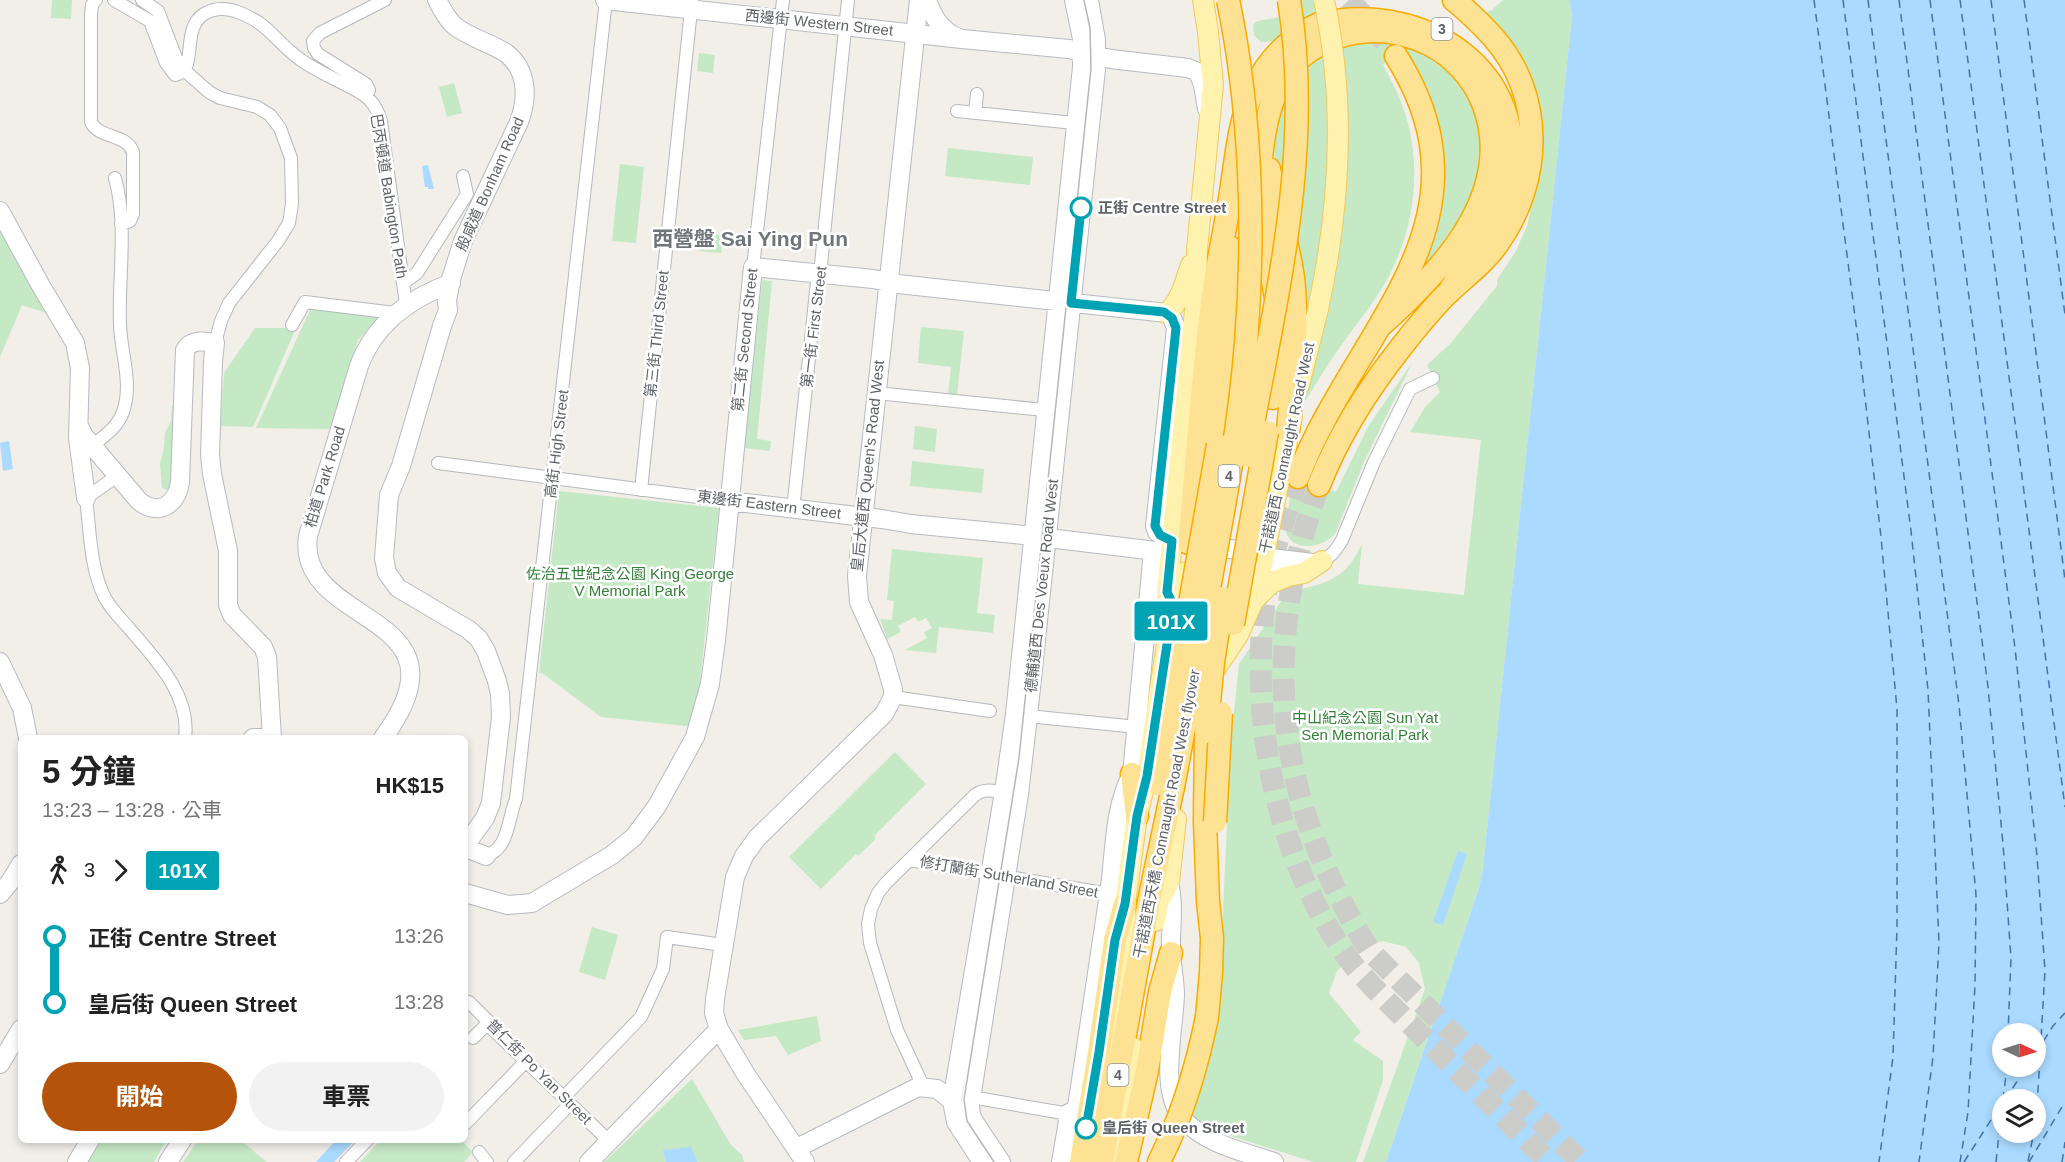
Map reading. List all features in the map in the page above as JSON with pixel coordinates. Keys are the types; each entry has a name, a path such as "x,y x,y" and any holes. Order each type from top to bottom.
{"highway":[{"name":"干諾道西天橋 Connaught Road West flyover","path":"1102,1162 1221,525 1238,415 1246,343 1250,253 1248,162 1238,59 1228,0"},
{"name":"干諾道西天橋 Connaught Road West flyover","path":"1159,1162 1179,1119 1193,1076 1207,1017 1212,938 1205,832 1206,732 1213,662 1292,198 1298,115 1296,59 1289,0"},
{"name":"3","path":"1436,0 1494,38"},
{"name":"3","path":"1319,485 1335,447 1370,388 1402,346 1449,292 1485,260 1506,232 1518,207 1530,166 1532,125 1526,96 1513,65 1494,38 1454,0"},
{"name":"3","path":"1230,202 1238,141 1248,102 1261,75 1284,47 1312,27 1346,15 1391,12 1424,21 1456,39 1470,50 1486,69 1504,104 1510,135 1509,169 1499,206 1449,292"},
{"name":"3","path":"1264,135 1272,98 1278,85 1292,66 1320,45 1352,33 1389,32 1421,40 1451,59 1475,87 1486,111 1491,136 1491,163 1480,202 1466,229 1446,259 1415,295 1380,326"},
{"name":"3","path":"1298,477 1320,428 1402,286 1421,242 1429,212 1433,181 1432,150 1425,119 1412,86 1396,56"},
{"path":"1212,938 1217,758 1224,684 1273,398 1280,341 1277,304 1260,200 1260,170 1264,135"},
{"path":"1264,135 1272,183 1290,258 1295,301 1295,345 1288,431"},
{"path":"1150,896 1158,784 1218,445 1226,378 1232,286 1230,202"},
{"path":"1174,549 1230,202"},
{"path":"1132,774 1137,816"},
{"path":"1081,1162 1112,965 1117,899"},
{"path":"1126,1162 1160,992 1171,953"}],"main road":[{"name":"般咸道 Bonham Road","path":"437,0 448,18 458,28 500,50 513,60 522,75 526,91 522,113 467,231 401,466 400,493 386,533 384,558 390,579 403,592 475,634 486,651 497,681 501,717 491,803 485,818 468,844"},
{"name":"西邊街 Western Street","path":"605,0 692,5 780,19 1069,49 1188,68 1198,72 1203,85 1208,116"},
{"name":"皇后大道西 Queen's Road West","path":"893,697 893,689 883,655 859,602 856,576 919,0"},
{"name":"西邊街 Western Street","path":"927,0 932,14 941,26 948,33 962,39"},
{"name":"德輔道西 Des Voeux Road West","path":"1074,0 1090,54"},
{"name":"德輔道西 Des Voeux Road West","path":"978,1160 956,1122 952,1101 1028,716 1040,538 1094,25 1089,0"},
{"name":"干諾道西 Connaught Road West","path":"1198,1132 1182,1119 1173,1102 1170,1057 1175,994 1171,953 1173,901 1169,882 1176,817 1197,704 1206,682 1238,635 1253,601 1288,431 1318,309 1332,233 1338,145 1335,79 1324,0"},
{"path":"1068,1162 1070,1110 1147,776 1173,605 1167,592 1174,549 1196,300 1197,249 1208,116 1213,85 1200,4"},
{"path":"0,211 75,343 80,368 78,438 86,498"},
{"path":"1167,313 1175,306 1180,296 1197,249"},
{"path":"753,267 1167,313 1176,328 1155,526 1160,535 1174,549"},
{"name":"第二街 Second Street","path":"468,894 513,906 527,905 619,850 641,830 695,737 710,684 753,267"},
{"name":"柏道 Park Road","path":"385,735 402,711 407,697 411,676 407,656 395,638 324,584 312,564 307,545 309,531 362,358 371,341 406,306 427,292 445,304"},
{"path":"406,306 426,307 445,304"},
{"path":"79,426 92,446 135,497 147,506 162,507 175,500 180,482 185,350 193,342 215,343 210,455 213,483 226,542 229,568 228,605 238,623 265,651 268,663 272,735"},
{"name":"東邊街 Eastern Street","path":"729,501 911,524 1263,559"},
{"name":"德輔道西 Des Voeux Road West","path":"1001,1162 971,1116 971,1097 998,876 1004,792 1040,538"},
{"path":"1093,1162 1127,942 1117,899 1119,811 1132,774 1137,727 1174,549"},
{"path":"1253,601 1270,583 1304,573 1322,561"},
{"path":"0,662 22,708 27,735"},
{"path":"893,697 884,714 750,847 735,877 714,1006 719,1029 801,1155 913,1089 923,1086 937,1089 952,1101"},
{"path":"468,849 486,856"},
{"path":"0,894 18,869"},
{"name":"干諾道西 Connaught Road West","path":"1114,1162 1159,902 1169,882"},
{"path":"589,1162 719,1029"},
{"path":"1,1063 18,1034"},
{"path":"1198,1132 1219,1143 1274,1162"},
{"path":"77,1162 88,1143"},
{"path":"168,1162 181,1143"}],"street":[{"path":"96,0 92,5 91,14 91,122 96,129 128,143 133,152 134,214 130,221 121,224"},
{"path":"114,0 147,18 171,71 177,75 184,70"},
{"path":"142,0 158,11 176,58 184,70 203,88 215,96 257,107 270,115 284,137 292,168 292,212 289,223 278,241 230,303 221,321 215,343"},
{"path":"366,96 369,90 366,84 318,54 313,41 320,33 385,0"},
{"name":"高街 High Street","path":"486,856 499,848 508,832 516,799 605,0"},
{"name":"第二街 Second Street","path":"753,267 783,0"},
{"name":"第一街 First Street","path":"794,510 848,0"},
{"name":"第三街 Third Street","path":"641,489 692,5"},
{"name":"巴丙頓道 Babington Path","path":"184,70 194,24 206,13 225,9 258,20 298,58 366,96 374,104 381,121 406,306"},
{"path":"975,113 976,94"},
{"path":"957,111 1083,124"},
{"path":"403,283 417,273 467,194 463,176"},
{"path":"92,446 118,423 126,397 125,362 120,323 121,224 115,178"},
{"path":"292,325 305,302 406,306"},
{"path":"1263,559 1304,567 1322,561 1336,552 1374,462 1410,389 1433,378"},
{"path":"876,393 1053,411"},
{"name":"東邊街 Eastern Street","path":"438,463 729,501"},
{"path":"117,476 86,498 95,564 104,595 110,605 177,690 185,714 185,735"},
{"path":"893,697 990,711"},
{"path":"1028,716 1137,727"},
{"path":"923,1086 897,1030 872,951 869,917 875,898 886,883 975,795 988,790 1004,792"},
{"name":"修打蘭街 Sutherland Street","path":"909,860 1117,899"},
{"path":"514,1162 641,1017 663,969 667,937 723,945"},
{"name":"普仁街 Po Yan Street","path":"469,1002 489,1022 487,1023 609,1141"},
{"path":"473,1038 487,1023"},
{"path":"468,1121 526,1061"},
{"path":"971,1097 1070,1110 1065,1120 1058,1162"},
{"path":"1164,1162 1176,1136 1190,1131 1198,1132"},
{"path":"346,1162 364,1143"}],"green space":[{"path":"52,0 72,0 71,19 51,18"},
{"path":"1277,0 1283,0 1287,31 1274,41 1261,42 1254,35 1253,25 1257,21 1280,17"},
{"path":"1296,0 1317,0 1320,12 1299,23"},
{"name":"中山紀念公園 Sun Yat Sen Memorial Park","path":"1503,0 1569,0 1572,16 1483,868 1479,888 1386,1162 1363,1162 1425,989 1419,963 1406,947 1383,941 1358,947 1337,971 1329,993 1361,1032 1353,1040 1383,1061 1383,1080 1356,1162 1313,1162 1187,1122 1219,993 1231,742 1239,664 1286,596 1294,591 1333,579 1355,558 1362,543 1358,584 1464,595 1481,440 1410,432 1426,406 1440,392 1427,365 1450,344 1497,286 1497,280 1516,251 1527,226 1540,166 1542,138 1539,108 1530,77 1482,14 1492,10"},
{"path":"1378,40 1413,46 1453,72 1473,103 1482,138 1479,174 1466,209 1426,265 1422,263 1427,95 1404,51 1383,64 1402,104 1410,132 1414,176 1409,220 1395,263 1385,283 1332,358 1303,405 1331,278 1338,48"},
{"path":"699,53 715,55 713,73 697,71"},
{"path":"1326,53 1330,181 1305,337 1297,252 1303,71"},
{"path":"454,83 462,113 447,117 439,87"},
{"path":"1291,89 1291,113 1279,195 1274,153 1275,140 1280,115"},
{"path":"948,148 1033,157 1030,185 945,176"},
{"path":"620,164 644,167 636,243 612,241"},
{"path":"0,221 50,314 22,305 0,357"},
{"path":"701,232 723,235 721,253 699,251"},
{"path":"762,280 772,281 757,439 771,441 770,451 744,448"},
{"path":"310,310 376,315 378,318 358,340 330,429 256,428"},
{"path":"921,327 964,331 957,395 948,394 951,367 918,363"},
{"path":"255,328 296,328 253,427 220,426 224,373"},
{"path":"1412,363 1364,462 1335,534 1322,543 1314,545 1299,545 1293,542 1285,528 1292,487 1291,474 1336,492 1369,425"},
{"path":"172,406 176,406 173,485 167,490 162,488 160,463 165,433 171,421"},
{"path":"915,426 937,429 935,452 913,449"},
{"path":"912,461 984,469 982,493 910,486"},
{"name":"佐治五世紀念公園 King George V Memorial Park","path":"559,491 719,508 695,727 601,717 539,673"},
{"path":"892,549 983,558 977,613 995,615 993,633 939,627 936,653 905,650 927,638 924,632 932,628 926,618 918,622 915,617 898,626 901,632 887,639 880,619 892,620 894,601 887,600"},
{"path":"895,752 926,784 874,836 876,839 858,856 856,854 821,889 789,857"},
{"path":"592,927 618,935 605,980 579,972"},
{"path":"817,1016 821,1041 788,1055 776,1036 744,1040 738,1030"},
{"path":"692,1079 731,1145 742,1155 744,1162 604,1162"},
{"path":"95,1143 165,1143 154,1162 84,1162"},
{"path":"196,1143 244,1143 267,1162 183,1162"},
{"path":"378,1143 464,1143 473,1152 464,1162 360,1162"}],"water":[{"path":"1569,0 2065,0 2065,1162 1386,1162 1479,888 1483,868 1572,16"},
{"path":"428,165 434,189 425,187 422,166"},
{"path":"9,441 13,469 3,471 0,443"},
{"path":"1458,851 1467,854 1443,925 1433,922"},
{"path":"333,1143 352,1143 334,1162 316,1162"},
{"path":"691,1147 697,1162 666,1162 663,1150"}],"ferry route":[{"path":"1814,0 1861,363 1881,537 1897,709 1897,927 1893,1057 1879,1162"},
{"path":"1843,0 1911,531 1928,690 1939,943 1933,1057 1919,1162"},
{"path":"1868,0 1959,705 1976,895 1975,985 1968,1112 1960,1162"},
{"path":"1899,0 1988,687 2011,958 2008,1023"},
{"path":"1930,0 2015,648 2037,856 2045,971 2038,1089"},
{"path":"1960,0 2065,807"},
{"path":"1991,0 2065,580"},
{"path":"2024,0 2065,315"},
{"path":"2046,1037 2065,1013"},
{"path":"2004,1089 2006,1077"},
{"path":"2012,1089 2020,1077"},
{"path":"2029,1162 2065,1102"},
{"path":"1964,1162 1992,1119"},
{"path":"2062,1162 2065,1142"},
{"path":"1996,1162 1998,1143"},
{"path":"2028,1161 2032,1143"}],"tunnel":[{"path":"1349,0 1396,56"},
{"path":"1298,477 1271,568 1265,599 1261,646 1261,693 1266,741 1274,789 1287,835 1304,880 1325,923 1351,962 1372,986 1549,1162"},
{"path":"1319,485 1300,547 1288,607 1284,666 1286,724 1296,781 1314,838 1338,895 1370,951 1581,1162"}],"tram line":[{"path":"994,1162 967,1121 964,1099 1019,758 1091,68 1090,28 1084,0"}],"bus line":[{"name":"101X","path":"1081,208 1071,303 1164,312 1172,318 1176,328 1155,526 1160,535 1172,541 1167,592 1173,605 1147,776 1137,816 1125,904 1115,940 1086,1128"}],"place":[{"name":"正街 Centre Street","path":"1081,208"},
{"name":"皇后街 Queen Street","path":"1086,1128"}],"district":[{"name":"西營盤 Sai Ying Pun","path":"750,239"}]}
